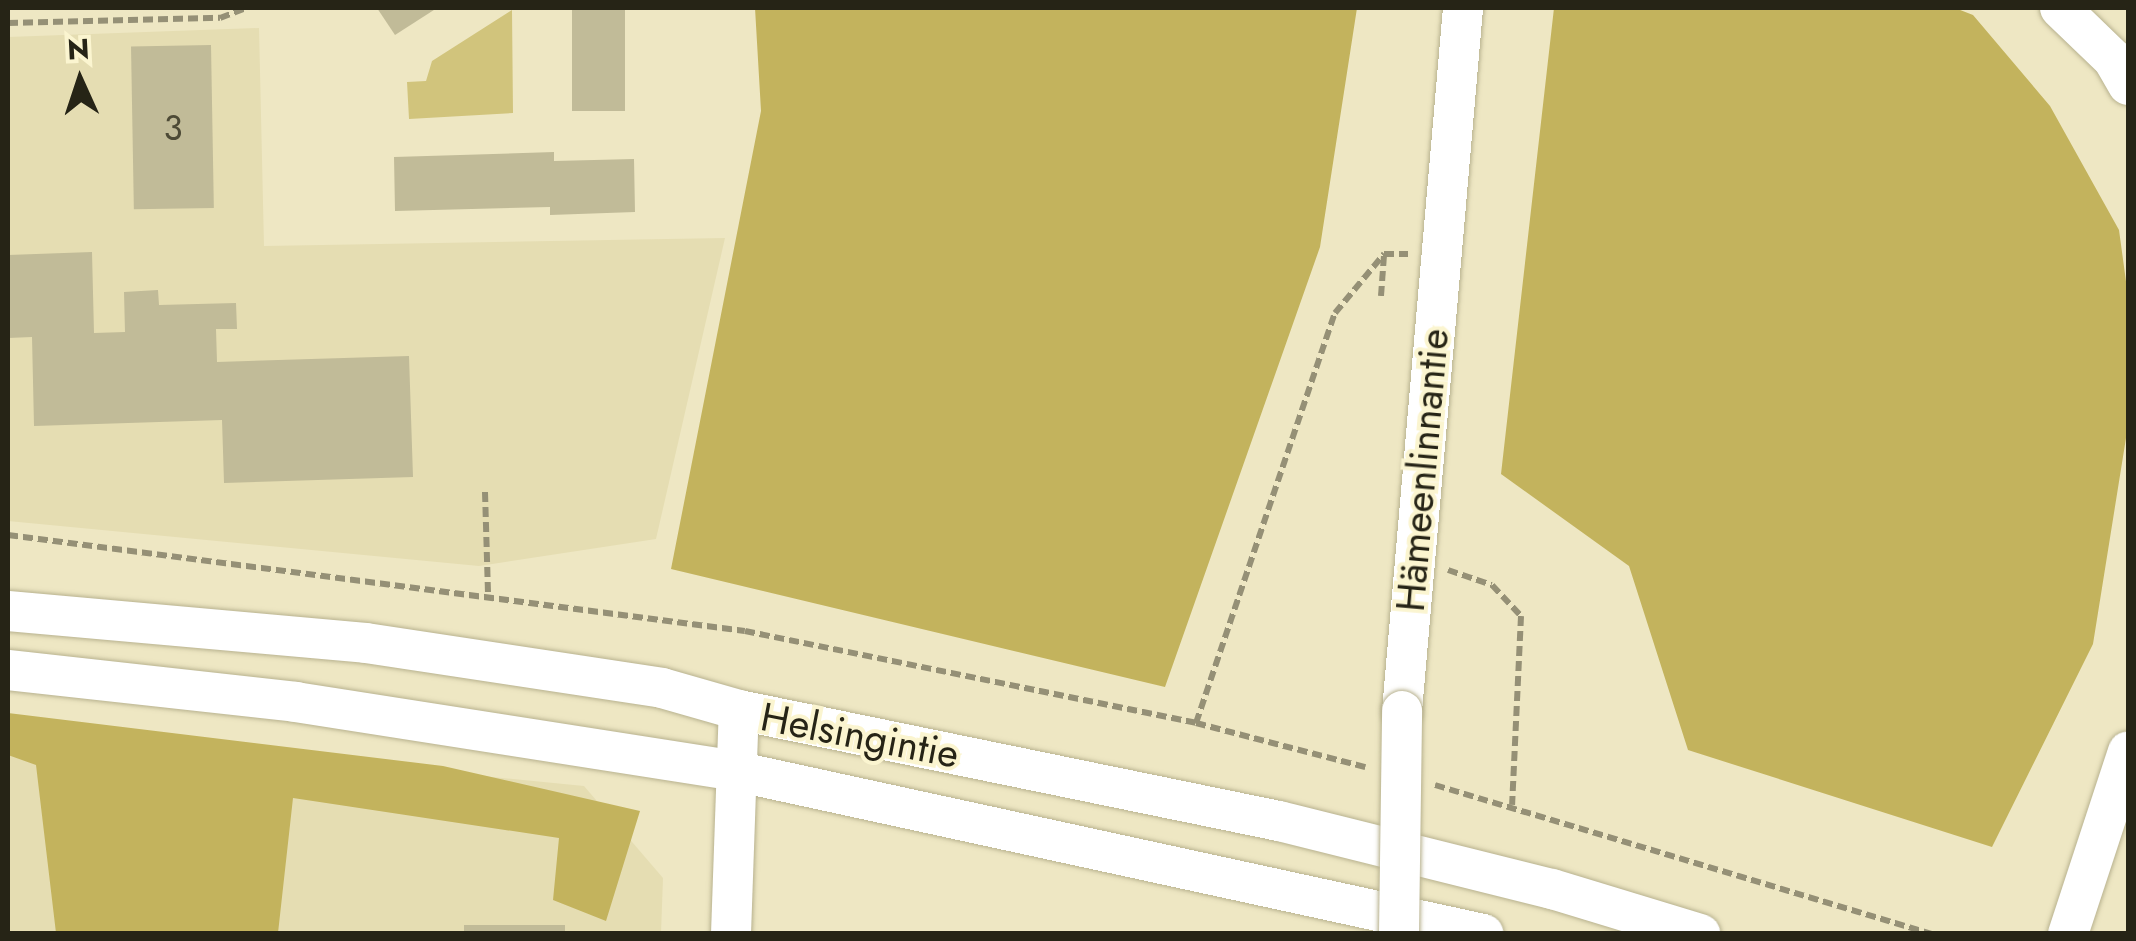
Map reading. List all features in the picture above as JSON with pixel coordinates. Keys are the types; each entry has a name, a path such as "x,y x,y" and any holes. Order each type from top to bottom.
{"main road":[{"name":"Hämeenlinnantie","path":"1398,934 1402,711 1463,8"},
{"path":"1457,60 1477,8"},
{"path":"2060,8 2112,59 2128,84"},
{"name":"Helsingintie","path":"8,611 366,644 662,688 739,710 1279,821 1552,888 1700,934"},
{"name":"Helsingintie","path":"8,670 296,702 735,770 1483,934"},
{"path":"732,934 739,710"},
{"path":"2068,934 2128,752"}],"path":[{"path":"8,23 220,18 246,8"},
{"path":"1384,254 1441,254"},
{"path":"1381,296 1384,254"},
{"path":"1196,723 1335,313 1384,254"},
{"path":"485,492 488,595"},
{"path":"8,535 746,630 1196,723 1382,772"},
{"path":"1415,559 1492,585 1521,616 1512,805"},
{"path":"1419,781 1512,805 1932,934"}],"shaded area":[{"path":"755,8 1357,8 1320,247 1165,687 671,569 761,111"},
{"path":"1554,8 1955,8 1973,15 2050,106 2119,230 2128,296 2126,438 2093,644 1992,847 1688,750 1629,566 1501,474"},
{"path":"512,10 513,113 409,119 407,82 426,81 432,61"},
{"path":"259,28 264,246 725,238 656,539 479,566 8,521 8,37"},
{"path":"8,713 443,766 640,811 606,921 553,900 559,838 293,798 278,933 56,933 36,765 8,755"},
{"path":"8,729 584,786 663,878 661,933 8,933"}],"building":[{"path":"377,8 437,8 395,35"},
{"path":"572,8 625,8 625,111 572,111"},
{"path":"211,45 214,208 134,209 131,46"},
{"path":"554,152 554,161 634,159 635,212 550,215 550,207 395,211 394,157"},
{"path":"92,252 94,333 125,332 124,292 158,290 159,305 236,303 237,329 216,329 217,362 409,356 413,477 224,483 222,420 34,426 32,337 8,338 8,255"},
{"path":"464,925 565,925 565,934 464,934"}]}
